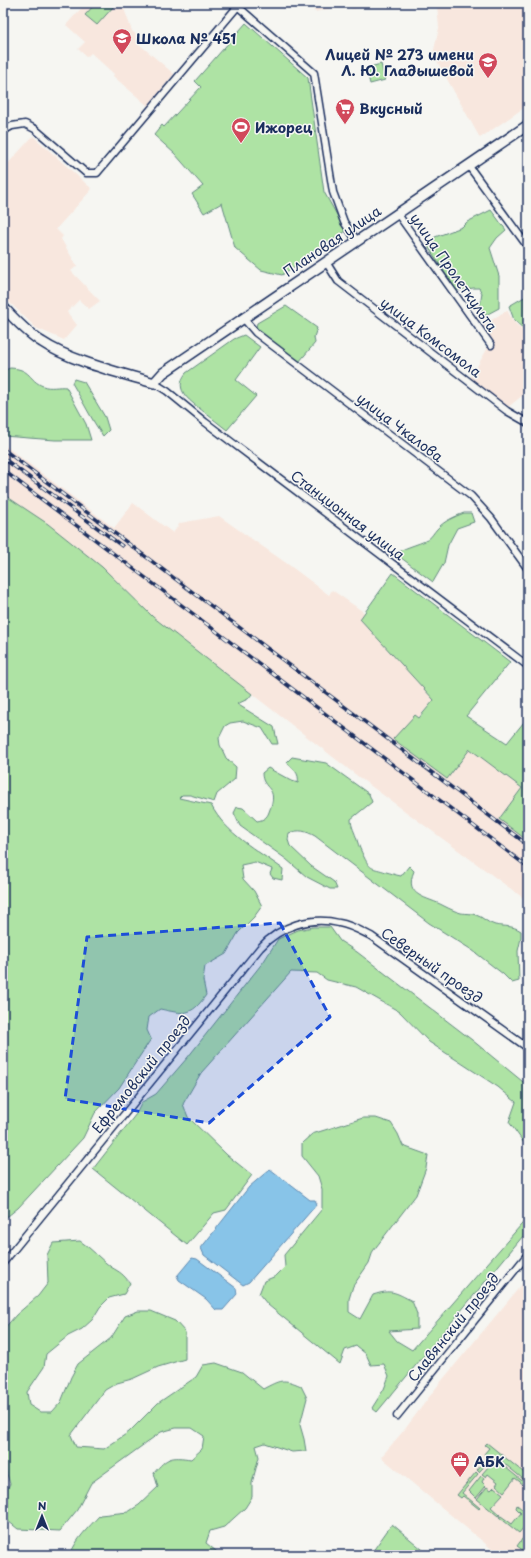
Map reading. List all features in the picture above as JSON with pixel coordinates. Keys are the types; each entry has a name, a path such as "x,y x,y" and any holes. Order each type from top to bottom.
{"street":[{"path":"3,131 12,126 26,124 35,129 86,173 97,173 236,4 314,73 333,192 344,222 357,241"},
{"name":"Плановая улица","path":"154,383 163,373 528,125"},
{"path":"468,165 528,247"},
{"name":"улица Пролеткульта","path":"397,213 491,345"},
{"name":"улица Комсомола","path":"326,262 338,281 507,411 528,422"},
{"path":"3,307 42,342 61,352 154,383"},
{"name":"улица Чкалова","path":"244,318 256,333 471,496 491,518 528,569"},
{"name":"Станционная улица","path":"154,383 167,391 205,422 528,666"},
{"name":"Северный проезд","path":"313,921 340,923 371,936 528,1048"},
{"name":"Ефремовский проезд","path":"3,1263 260,948 271,937 285,928 313,921"},
{"name":"Славянский проезд","path":"397,1416 528,1254"}],"highlighted area":[{"path":"280,923 330,1017 209,1123 65,1099 87,937"}],"shaded area":[{"name":"Школа № 451","path":"86,3 122,3 132,31 142,40 139,44 174,74 148,106 113,76 114,74 91,53 87,57 78,49 85,42 66,25"},
{"path":"310,3 381,3 352,9 351,6 335,7 315,12"},
{"name":"Лицей № 273 имени Л. Ю. Гладышевой","path":"445,3 521,3 528,14 528,105 480,138 433,54 439,28 437,5"},
{"path":"33,136 92,189 56,229 63,236 61,239 77,266 71,271 100,301 89,309 79,300 67,312 77,325 64,340 36,328 3,296 3,169"},
{"path":"507,310 513,321 528,335 528,391 507,408 469,380 489,346 479,328"},
{"path":"3,444 114,528 133,503 173,533 180,523 219,516 329,595 332,590 365,613 360,619 434,700 418,718 415,716 447,779 470,749 522,788 499,819 528,841 528,898 526,900 360,778 153,617 102,567 48,524 3,494"},
{"path":"528,1277 528,1555 499,1555 381,1457 405,1429 439,1384"}],"green space":[{"path":"96,3 111,3 114,6 97,25 85,15"},
{"name":"Ижорец","path":"246,23 308,78 324,192 346,231 282,275 261,270 235,248 222,203 204,213 192,194 203,186 175,154 154,135 162,125 164,127 201,87 195,81"},
{"path":"381,64 385,80 370,84 366,68"},
{"path":"491,210 506,230 497,238 490,248 499,276 499,308 484,316 480,306 482,293 479,288 456,290 427,245 435,237 462,227 467,222"},
{"path":"528,295 528,333 514,320 509,306"},
{"path":"286,306 317,328 314,337 315,343 299,362 258,331 256,327 257,323"},
{"path":"244,335 260,347 236,380 256,396 227,430 185,396 182,391 182,379 186,373 234,339"},
{"path":"10,368 22,370 38,384 43,386 66,387 86,424 91,440 55,440 3,436 3,371"},
{"path":"74,379 84,382 105,417 109,430 103,436 72,383"},
{"path":"3,494 48,524 102,567 153,617 252,694 248,699 237,704 274,727 278,744 272,744 262,728 243,721 230,723 225,726 219,738 220,745 226,758 236,767 235,779 217,794 214,802 190,795 182,795 179,798 211,805 225,825 243,841 283,869 282,880 273,878 270,874 272,869 255,862 241,865 243,879 254,891 262,906 254,917 238,933 226,954 205,966 203,980 206,995 196,1007 186,1012 181,1013 160,1009 149,1017 147,1030 151,1039 119,1088 95,1113 83,1138 18,1208 8,1216 3,1217"},
{"path":"464,513 471,513 474,522 457,528 448,545 444,563 433,582 396,554 401,550 427,540 443,524"},
{"path":"393,573 510,662 466,716 507,743 528,717 528,841 499,819 522,788 470,749 447,779 393,739 415,715 419,718 434,700 360,619"},
{"path":"292,757 326,763 369,794 372,802 351,819 351,822 359,847 370,867 401,876 409,866 414,871 411,880 412,886 414,891 419,895 461,913 474,914 492,924 511,927 521,931 518,951 519,981 512,983 503,974 472,950 429,923 315,836 305,832 296,831 289,833 288,840 290,846 311,866 334,882 337,889 330,889 307,877 286,859 240,826 234,813 237,807 243,808 257,821 261,820 268,814 273,797 270,789 263,779 262,773 268,768 298,783 296,771 287,762"},
{"path":"313,927 330,927 340,941 357,952 472,1040 528,1086 528,1146 524,1143 509,1122 516,1102 498,1087 429,1042 400,1012 356,987 327,980 317,973 291,972 201,1073 183,1104 188,1117 227,1155 252,1175 226,1210 214,1213 187,1245 93,1169 136,1114 142,1102 156,1094 188,1057 264,961 278,939 298,930"},
{"path":"363,1118 376,1118 391,1123 403,1146 428,1155 426,1168 416,1195 373,1251 369,1263 353,1286 349,1299 349,1312 360,1319 373,1295 384,1292 393,1292 412,1301 417,1314 417,1329 389,1331 397,1341 412,1350 528,1217 528,1230 377,1412 372,1408 384,1389 389,1376 384,1364 371,1365 366,1354 356,1346 345,1350 340,1364 268,1305 259,1294 264,1281 276,1276 285,1267 284,1255 322,1209 322,1189 318,1176 302,1156 302,1143 312,1134"},
{"path":"80,1241 125,1277 130,1283 124,1294 109,1298 100,1307 92,1320 82,1329 68,1336 46,1354 44,1367 27,1392 29,1405 40,1412 52,1412 61,1402 78,1364 111,1338 125,1316 138,1311 151,1311 175,1321 185,1332 185,1359 158,1367 132,1379 117,1383 105,1390 71,1435 76,1447 104,1449 129,1432 158,1403 196,1377 203,1365 216,1363 242,1372 263,1389 278,1382 290,1382 301,1386 307,1398 300,1425 306,1451 292,1452 265,1443 256,1446 259,1457 252,1483 252,1497 245,1508 224,1527 210,1531 206,1543 221,1555 70,1555 79,1539 100,1515 128,1512 139,1505 158,1487 154,1473 162,1464 174,1458 191,1459 202,1449 204,1436 192,1428 176,1428 161,1432 91,1483 77,1510 60,1531 18,1529 8,1521 3,1512 3,1494 10,1484 3,1461 3,1386 9,1377 3,1363 3,1330 16,1315 38,1296 48,1283 47,1255 53,1243"},
{"path":"487,1443 528,1476 528,1483 495,1456 479,1472 477,1470 488,1457 484,1454 489,1448 485,1445"},
{"path":"495,1459 526,1484 524,1485 515,1478 504,1492 496,1485 498,1482 488,1474 486,1477 482,1474"},
{"path":"476,1472 478,1474 462,1493 480,1508 479,1509 463,1496 461,1498 457,1495"},
{"path":"481,1476 484,1478 482,1482 486,1486 476,1498 469,1491"},
{"path":"487,1487 491,1490 494,1487 503,1494 491,1507 500,1515 498,1516 477,1499"},
{"path":"517,1505 528,1514 528,1522 519,1533 499,1517 501,1516 512,1524 521,1513 516,1508"},
{"path":"392,1524 429,1555 370,1555"},
{"path":"528,1531 528,1554 517,1546"}],"water":[{"path":"270,1169 310,1200 315,1200 317,1204 249,1282 243,1285 204,1255 201,1248 249,1187"},
{"path":"192,1258 197,1259 236,1288 237,1294 223,1310 216,1310 206,1299 179,1280 177,1276"}],"railway":[{"path":"3,449 528,845"},
{"path":"3,458 122,546"},
{"path":"3,470 528,867"}],"place":[{"name":"Школа № 451","path":"122,55"},
{"name":"Лицей № 273 имени Л. Ю. Гладышевой","path":"488,79"},
{"name":"Вкусный","path":"345,125"},
{"name":"Ижорец","path":"241,144"},
{"name":"АБК","path":"460,1478"}]}
